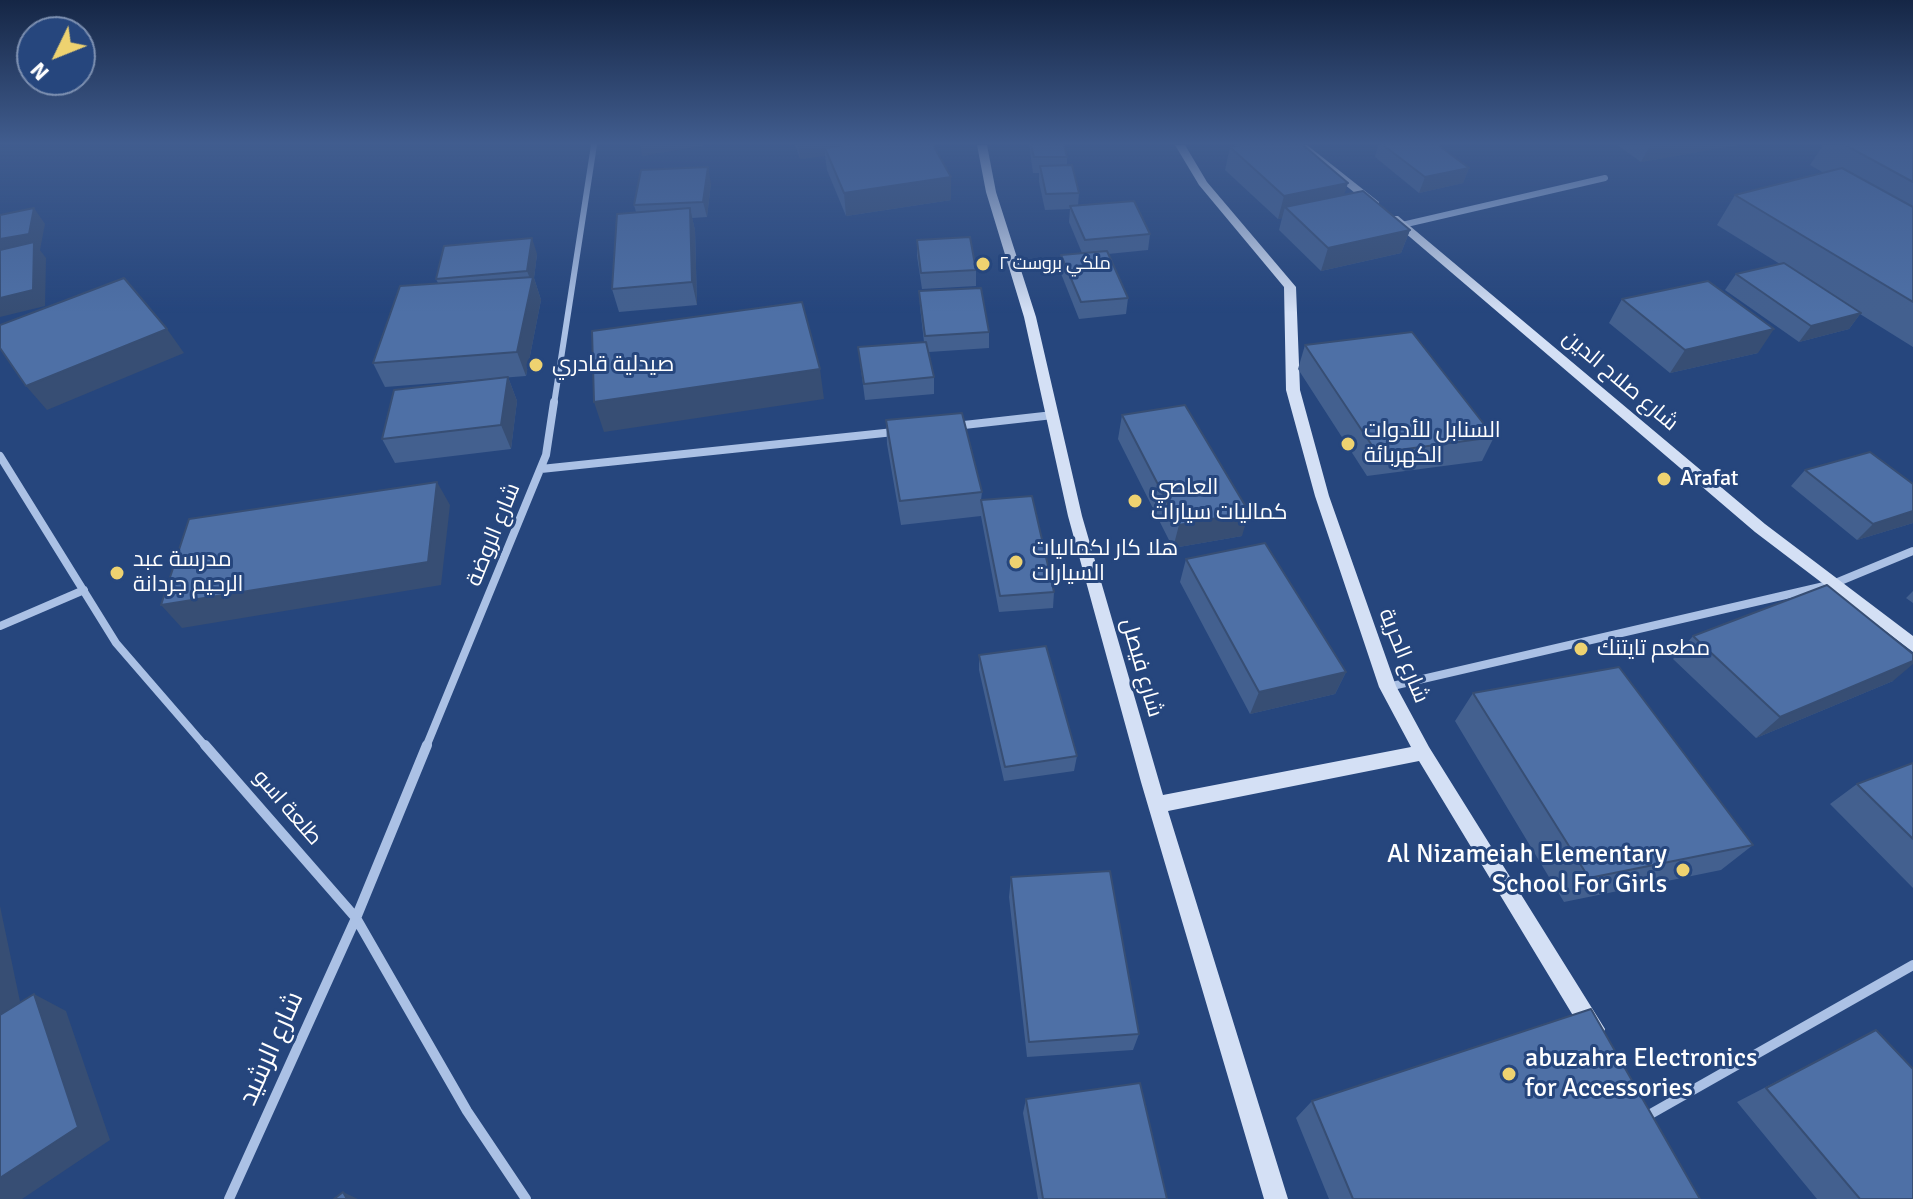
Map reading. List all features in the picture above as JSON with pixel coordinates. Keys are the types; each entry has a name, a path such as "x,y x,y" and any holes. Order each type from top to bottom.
{"main road":[{"name":"شارع فيصل","path":"994,201 1030,317 1075,516 1157,805 1276,1199"},
{"name":"شارع الحرية","path":"1218,201 1290,287 1293,390 1322,496 1388,687 1423,752 1605,1048"},
{"name":"شارع صلاح الدين","path":"1372,201 1760,528 1913,645"},
{"path":"1157,805 1423,752"}],"street":[{"name":"شارع الروضة","path":"356,918 546,455 585,201"},
{"path":"1402,225 1506,201"},
{"path":"945,427 1054,415"},
{"path":"541,469 898,432"},
{"name":"طلعة اسو","path":"0,456 116,643 356,918 467,1111 526,1199"},
{"path":"1388,687 1833,584 1913,551"},
{"path":"0,626 84,590"},
{"name":"شارع الرشيد","path":"229,1199 356,918"},
{"path":"1646,1115 1913,965"}],"building":[{"path":"635,201 703,201 703,202 634,205"},
{"path":"1134,201 1150,234 1085,240 1070,206"},
{"path":"1314,201 1375,201 1410,230 1328,248 1285,207"},
{"path":"1745,201 1902,201 1913,207 1913,302"},
{"path":"34,208 29,234 0,239 0,215"},
{"path":"690,208 692,282 612,289 617,214"},
{"path":"970,237 976,270 921,273 917,240"},
{"path":"532,238 527,271 436,279 444,246"},
{"path":"34,242 33,290 0,298 0,250"},
{"path":"1107,251 1128,298 1081,302 1061,255"},
{"path":"1784,263 1861,313 1811,326 1736,274"},
{"path":"533,277 517,352 373,363 400,286"},
{"path":"124,278 167,329 26,386 0,348 0,325"},
{"path":"1708,281 1774,329 1685,350 1622,299"},
{"path":"981,288 989,332 925,336 919,291"},
{"path":"802,302 820,369 594,402 592,331"},
{"path":"1412,332 1494,437 1377,453 1305,345"},
{"path":"926,342 934,377 864,384 858,347"},
{"path":"508,377 501,425 382,439 394,390"},
{"path":"1185,405 1249,512 1179,525 1122,415"},
{"path":"962,413 982,492 900,501 886,420"},
{"path":"1870,452 1913,484 1913,511 1873,524 1805,470"},
{"path":"437,482 428,562 161,605 189,519"},
{"name":"هلا كار لكماليات السيارات","path":"1032,496 1054,592 1000,596 981,500"},
{"path":"1265,543 1346,672 1259,692 1186,559"},
{"path":"1827,585 1913,654 1913,661 1780,717 1693,636"},
{"path":"1046,646 1077,756 1005,767 979,655"},
{"path":"1619,667 1753,845 1589,878 1473,693"},
{"path":"1913,763 1913,839 1857,784"},
{"path":"1110,871 1139,1034 1029,1042 1011,877"},
{"path":"34,994 78,1127 0,1178 0,1015"},
{"name":"abuzahra Electronics for Accessories","path":"1591,1009 1700,1199 1353,1199 1312,1101"},
{"path":"1876,1030 1913,1069 1913,1199 1860,1199 1766,1088"},
{"path":"1140,1083 1167,1199 1043,1199 1026,1099"},
{"path":"343,1192 347,1199 334,1199"}],"place":[{"name":"ملكي بروست ٢","path":"983,264"},
{"name":"صيدلية قادري","path":"536,365"},
{"name":"السنابل للأدوات الكهربائة","path":"1348,444"},
{"name":"Arafat","path":"1664,479"},
{"name":"العاصي كماليات سيارات","path":"1135,501"},
{"name":"هلا كار لكماليات السيارات","path":"1016,562"},
{"name":"مدرسة عبد الرحيم جردانة","path":"117,573"},
{"name":"مطعم تايتنك","path":"1581,649"},
{"name":"Al Nizameiah Elementary School For Girls","path":"1683,870"},
{"name":"abuzahra Electronics for Accessories","path":"1509,1074"}]}
